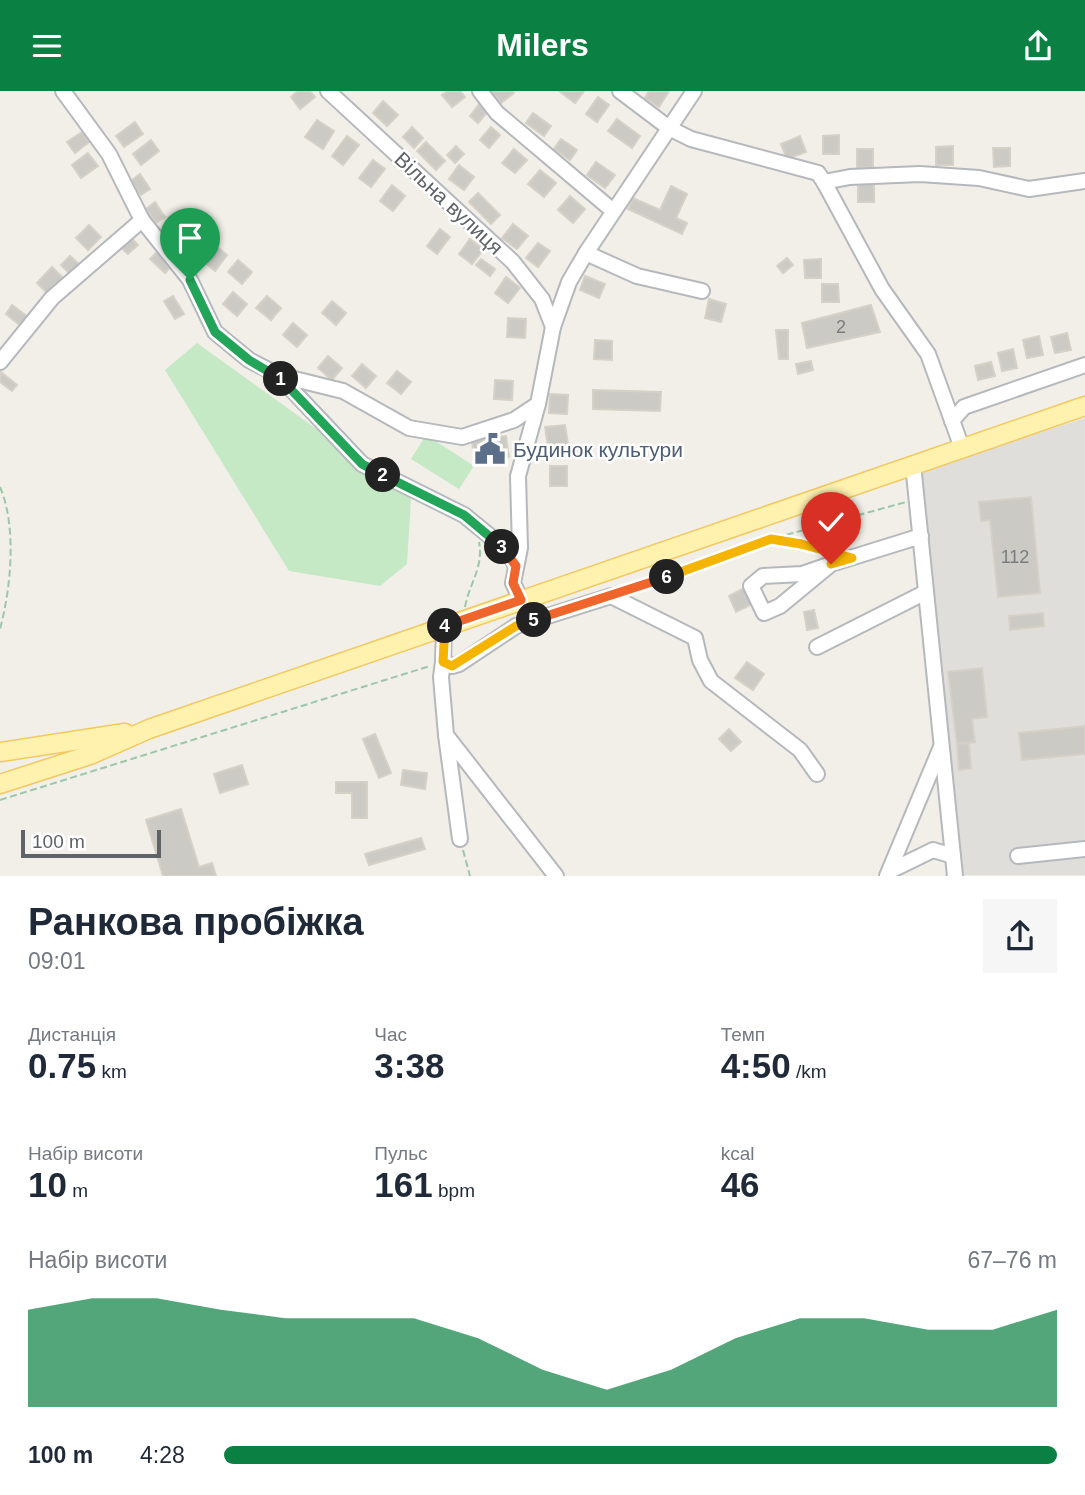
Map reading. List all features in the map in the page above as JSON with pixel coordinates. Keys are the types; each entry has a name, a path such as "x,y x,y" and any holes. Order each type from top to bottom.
{"main road":[{"path":"0,784 90,755 149,729 1085,406"},
{"path":"0,752 149,729"}],"street":[{"path":"63,91 109,154 142,220 190,280 215,332 249,360 278,375 343,391 409,428 462,437 514,420 538,404"},
{"name":"Вільна вулиця","path":"328,91 513,263 542,299 553,327"},
{"path":"480,91 497,113 612,210"},
{"path":"620,91 669,128 691,139 818,173 882,289 928,354 962,448"},
{"path":"521,600 513,583 520,548 518,476 538,404 553,327 569,282 586,253 612,210 694,91"},
{"path":"824,182 850,177 920,174 979,178 1028,189 1085,181"},
{"path":"0,362 52,298 142,220"},
{"path":"586,253 637,276 702,291"},
{"path":"952,421 964,407 1085,365"},
{"path":"278,375 362,464 464,515 508,551 516,566"},
{"path":"913,464 955,876"},
{"path":"831,564 780,606 764,613 754,597 751,586 763,576 802,574 831,564 921,536"},
{"path":"817,647 926,592"},
{"path":"443,662 452,666 459,664 516,626 611,596 695,638 700,660 710,681 800,750 817,774"},
{"path":"444,627 441,677 460,839"},
{"path":"446,735 556,876"},
{"path":"889,873 942,745"},
{"path":"1018,856 1085,849"},
{"path":"889,873 933,851 953,856"}],"path":[{"path":"0,487 8,519 8,564 0,629"},
{"path":"611,596 771,539 871,510 917,500"},
{"path":"465,608 481,553 473,523"},
{"path":"771,539 852,558"},
{"path":"0,800 443,662"},
{"path":"460,839 470,876"}],"shaded area":[{"path":"1085,418 1085,875 963,875 922,471"}],"green space":[{"path":"197,343 411,497 407,564 380,586 289,571 165,370"},
{"path":"426,435 474,466 459,489 411,459"}],"building":[{"path":"298,91 310,91 315,97 300,109 291,97"},
{"path":"448,91 460,91 465,97 452,107 442,95"},
{"path":"491,91 512,91 514,93 501,103"},
{"path":"559,91 584,91 575,103"},
{"path":"649,91 669,91 659,107 645,98"},
{"path":"598,97 609,105 597,122 586,114"},
{"path":"383,101 398,115 387,126 373,113"},
{"path":"480,103 489,110 478,123 470,116"},
{"path":"533,113 551,126 544,136 526,123"},
{"path":"617,119 640,136 632,148 608,131"},
{"path":"317,120 334,131 323,149 305,137"},
{"path":"135,122 143,134 124,147 116,136"},
{"path":"412,127 423,138 414,148 403,137"},
{"path":"491,127 500,135 489,148 480,140"},
{"path":"82,132 89,142 75,153 67,142"},
{"path":"839,135 839,154 823,154 823,136"},
{"path":"347,136 359,145 343,165 332,156"},
{"path":"800,136 806,152 787,159 781,144"},
{"path":"561,139 577,150 570,160 554,149"},
{"path":"151,140 159,151 141,165 133,154"},
{"path":"426,142 445,161 436,170 417,151"},
{"path":"456,146 464,154 455,163 447,155"},
{"path":"953,146 953,165 936,165 936,147"},
{"path":"993,148 1010,148 1010,166 994,167"},
{"path":"514,149 527,160 515,173 502,163"},
{"path":"857,149 873,149 873,167 857,168"},
{"path":"88,153 98,166 81,178 72,165"},
{"path":"373,160 385,169 371,187 359,178"},
{"path":"596,162 615,175 605,188 587,175"},
{"path":"459,165 474,177 464,190 449,179"},
{"path":"540,170 556,183 544,197 528,184"},
{"path":"140,174 150,189 141,195 131,181"},
{"path":"874,183 874,202 858,202 858,184"},
{"path":"392,185 405,196 393,211 380,201"},
{"path":"671,186 687,194 676,218 687,223 682,234 628,209 633,198 660,210"},
{"path":"478,193 500,215 491,224 469,202"},
{"path":"570,196 585,209 573,223 558,210"},
{"path":"155,202 165,217 156,223 146,209"},
{"path":"188,223 202,234 192,247 178,235"},
{"path":"513,224 528,236 517,249 502,238"},
{"path":"89,225 101,237 88,250 76,238"},
{"path":"440,229 450,237 437,254 427,246"},
{"path":"131,238 138,245 128,254 121,248"},
{"path":"470,239 484,249 472,264 459,254"},
{"path":"538,243 550,251 538,267 526,258"},
{"path":"215,245 227,255 215,271 203,261"},
{"path":"158,251 172,265 165,273 150,259"},
{"path":"70,256 80,265 71,275 61,265"},
{"path":"787,258 793,265 783,273 777,266"},
{"path":"481,259 495,269 490,276 476,265"},
{"path":"821,259 821,278 805,278 804,260"},
{"path":"238,260 252,272 242,284 228,272"},
{"path":"52,267 63,278 47,293 37,283"},
{"path":"585,276 605,284 599,298 580,290"},
{"path":"506,277 520,288 508,303 495,293"},
{"path":"822,284 838,284 839,302 822,302"},
{"path":"233,292 247,304 237,316 223,304"},
{"path":"173,296 184,314 175,319 164,301"},
{"path":"267,296 281,308 271,320 256,308"},
{"path":"709,299 726,304 721,322 705,318"},
{"path":"332,301 346,313 336,325 322,313"},
{"path":"12,305 28,317 21,326 6,314"},
{"path":"871,305 880,332 807,348 802,323"},
{"path":"508,318 526,319 525,338 507,337"},
{"path":"293,323 307,335 297,347 283,335"},
{"path":"776,330 788,330 788,359 779,359"},
{"path":"1067,333 1071,350 1055,353 1051,337"},
{"path":"1039,336 1043,355 1027,358 1023,340"},
{"path":"595,340 612,341 612,360 594,359"},
{"path":"1013,349 1017,368 1002,371 998,353"},
{"path":"328,356 342,368 332,380 318,368"},
{"path":"811,361 813,370 798,374 796,364"},
{"path":"991,362 995,376 978,380 975,366"},
{"path":"362,364 376,376 366,388 352,376"},
{"path":"397,371 411,382 401,394 387,383"},
{"path":"1,372 17,385 12,391 0,382"},
{"path":"495,380 513,381 512,400 494,399"},
{"path":"593,390 661,392 660,411 593,409"},
{"path":"550,394 568,395 567,414 549,413"},
{"path":"565,425 568,444 548,447 545,427"},
{"name":"Будинок культури","path":"506,436 509,457 474,462 472,440"},
{"path":"550,466 567,466 567,486 550,486"},
{"path":"1031,497 1040,593 998,597 990,520 981,521 979,502"},
{"path":"744,588 752,604 736,612 729,596"},
{"path":"814,610 818,628 807,630 804,612"},
{"path":"1043,613 1044,626 1010,630 1009,616"},
{"path":"747,662 764,674 753,690 735,678"},
{"path":"982,668 987,717 972,719 975,742 957,744 948,672"},
{"path":"1085,726 1085,754 1022,760 1019,733"},
{"path":"729,729 741,742 731,751 719,739"},
{"path":"375,734 391,773 379,778 363,739"},
{"path":"969,743 971,768 959,770 957,744"},
{"path":"242,765 248,784 220,793 214,774"},
{"path":"403,770 427,773 425,789 401,785"},
{"path":"336,782 367,782 367,818 352,818 352,793 336,793"},
{"path":"181,809 199,867 212,863 216,876 163,876 146,820"},
{"path":"421,838 425,849 369,865 365,854"}],"place":[{"name":"Будинок культури","path":"490,449"}],"route":[{"path":"190,280 215,332 249,360 278,375 302,404 362,464 464,515 508,551 516,566 513,583 521,600 444,627 443,662 452,666 516,626 657,581 771,539 852,558 831,564"}]}
